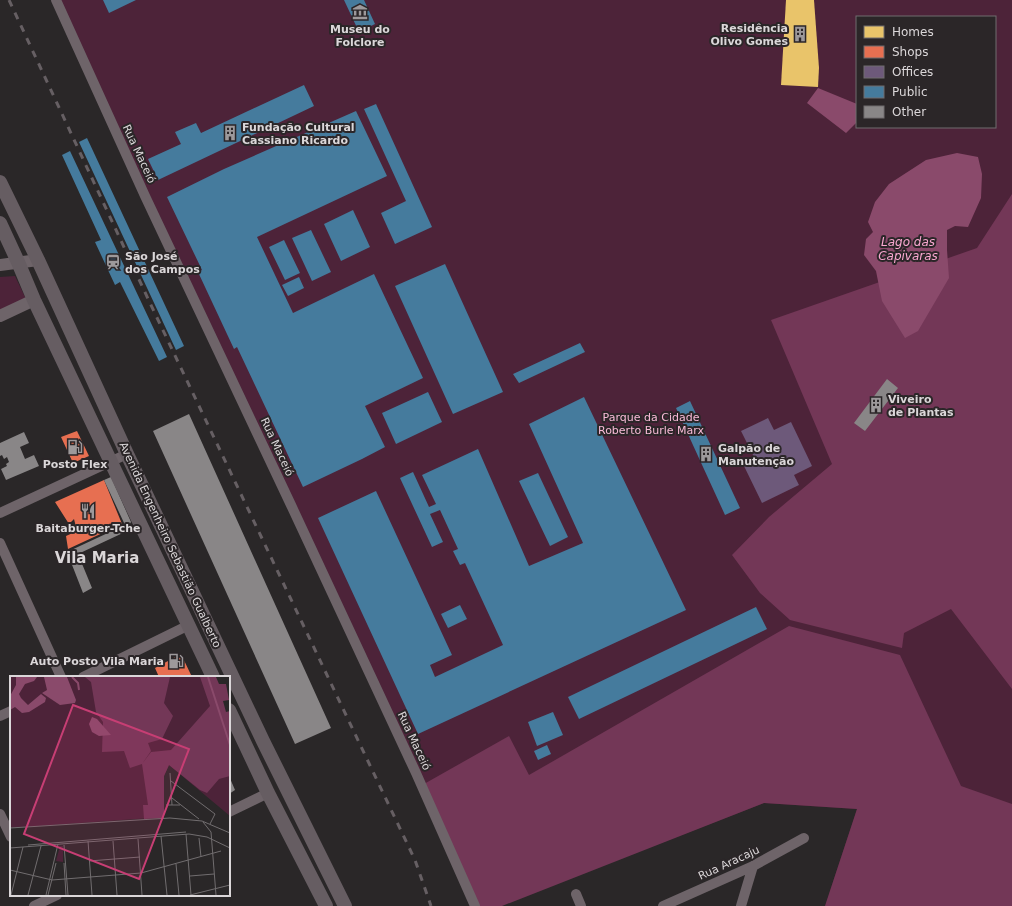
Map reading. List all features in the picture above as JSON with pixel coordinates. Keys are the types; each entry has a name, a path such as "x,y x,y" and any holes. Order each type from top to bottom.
{"main road":[{"name":"Avenida Engenheiro Sebastião Gualberto","path":"0,182 263,741 345,906"},
{"name":"Avenida Engenheiro Sebastião Gualberto","path":"0,223 34,300 213,676"},
{"path":"230,712 268,793 326,906"}],"street":[{"name":"Rua Maceió","path":"56,0 145,196 416,773 475,906"},
{"path":"0,265 38,260"},
{"path":"0,316 34,300"},
{"path":"0,513 127,454"},
{"path":"0,543 61,676"},
{"path":"85,676 189,625"},
{"path":"0,716 10,711"},
{"path":"230,812 268,793"},
{"path":"0,814 10,835"},
{"name":"Rua Aracaju","path":"663,906 753,866 804,838"},
{"path":"741,906 753,866"},
{"path":"576,894 581,906"},
{"path":"40,902 55,896"}],"green space":[{"name":"Parque da Cidade Roberto Burle Marx","path":"59,0 1012,0 1012,906 825,906 857,809 764,803 498,906 483,906 292,511"},
{"path":"15,276 26,299 0,312 0,277"}],"shaded area":[{"path":"1012,194 1012,689 951,609 904,633 902,648 790,620 760,593 732,555 769,517 832,464 771,320 977,248"},
{"path":"789,626 900,655 961,786 1012,804 1012,906 825,906 857,809 764,803 502,906 476,906 424,784 509,736 529,775"}],"water":[{"path":"818,88 856,104 856,123 846,133 807,103"},
{"name":"Lago das Capivaras","path":"957,153 978,157 982,174 981,198 968,227 955,226 947,230 949,278 918,331 905,338 882,301 876,271 864,255 866,239 873,232 868,222 875,202 889,184 926,160"}],"building: Homes":[{"name":"Residência Olivo Gomes","path":"786,0 814,0 819,68 818,87 781,85"}],"building: Shops":[{"name":"Posto Flex","path":"77,431 89,456 73,463 61,437"},
{"name":"Baitaburger-Tche","path":"104,480 122,524 68,549 66,536 77,531 74,519 69,524 55,502"},
{"name":"Auto Posto Vila Maria","path":"181,654 192,676 159,676 155,668"}],"building: Offices":[{"path":"768,418 774,430 791,422 812,466 794,475 799,485 762,503 744,466 756,461 741,431"}],"building: Public":[{"path":"103,0 136,0 109,13"},
{"name":"Museu do Folclore","path":"344,0 364,0 375,24 359,32"},
{"name":"Fundação Cultural Cassiano Ricardo","path":"304,85 314,106 158,180 148,159 181,144 175,132 196,123 201,133"},
{"path":"376,104 432,227 395,244 381,213 406,201 364,109"},
{"path":"356,111 387,176 257,237 293,313 374,274 423,378 365,406 385,447 303,487 237,347 234,349 198,272 202,270 167,197 224,169"},
{"path":"87,138 184,346 176,350 79,142"},
{"name":"São José dos Campos","path":"70,151 167,357 159,361 120,282 115,285 95,242 101,240 62,155"},
{"path":"353,210 370,247 341,261 324,224"},
{"path":"311,230 331,272 312,281 292,238"},
{"path":"284,240 300,273 285,280 269,247"},
{"path":"445,264 503,392 453,414 395,286"},
{"path":"299,277 304,288 288,296 282,285"},
{"path":"580,343 585,352 519,383 513,374"},
{"path":"428,392 442,422 396,444 382,413"},
{"path":"584,397 686,610 418,734 318,518 376,491 452,655 430,665 435,677 503,645 465,563 460,565 453,551 458,549 440,510 430,514 443,542 432,547 400,478 413,472 429,507 436,504 422,475 478,449 529,566 583,543 529,424"},
{"name":"Galpão de Manutenção","path":"690,401 740,508 725,515 676,408"},
{"path":"538,473 568,537 550,546 519,481"},
{"path":"460,605 467,619 448,628 441,614"},
{"path":"756,607 767,629 579,719 568,697"},
{"path":"553,712 563,735 537,746 528,722"},
{"path":"547,745 551,754 538,760 534,751"}],"building: Other":[{"name":"Viveiro de Plantas","path":"887,379 898,388 865,431 854,423"},
{"path":"189,414 331,728 295,744 153,431"},
{"path":"24,432 29,443 20,447 25,459 34,455 39,466 6,480 1,469 7,466 6,464 9,462 7,457 4,459 2,455 0,456 0,443"},
{"path":"111,477 131,522 125,532 78,554 92,588 83,593 67,552 125,525 104,480"},
{"path":"230,778 235,790 230,793"}],"railway":[{"path":"9,0 150,303 415,860 431,906"}],"place":[{"name":"Museu do Folclore","path":"360,12"},
{"name":"Residência Olivo Gomes","path":"800,34"},
{"name":"Fundação Cultural Cassiano Ricardo","path":"230,133"},
{"name":"São José dos Campos","path":"113,262"},
{"name":"Viveiro de Plantas","path":"876,405"},
{"name":"Posto Flex","path":"75,447"},
{"name":"Galpão de Manutenção","path":"706,454"},
{"name":"Baitaburger-Tche","path":"88,511"},
{"name":"Auto Posto Vila Maria","path":"176,661"}],"district":[{"name":"Vila Maria","path":"97,558"}]}
